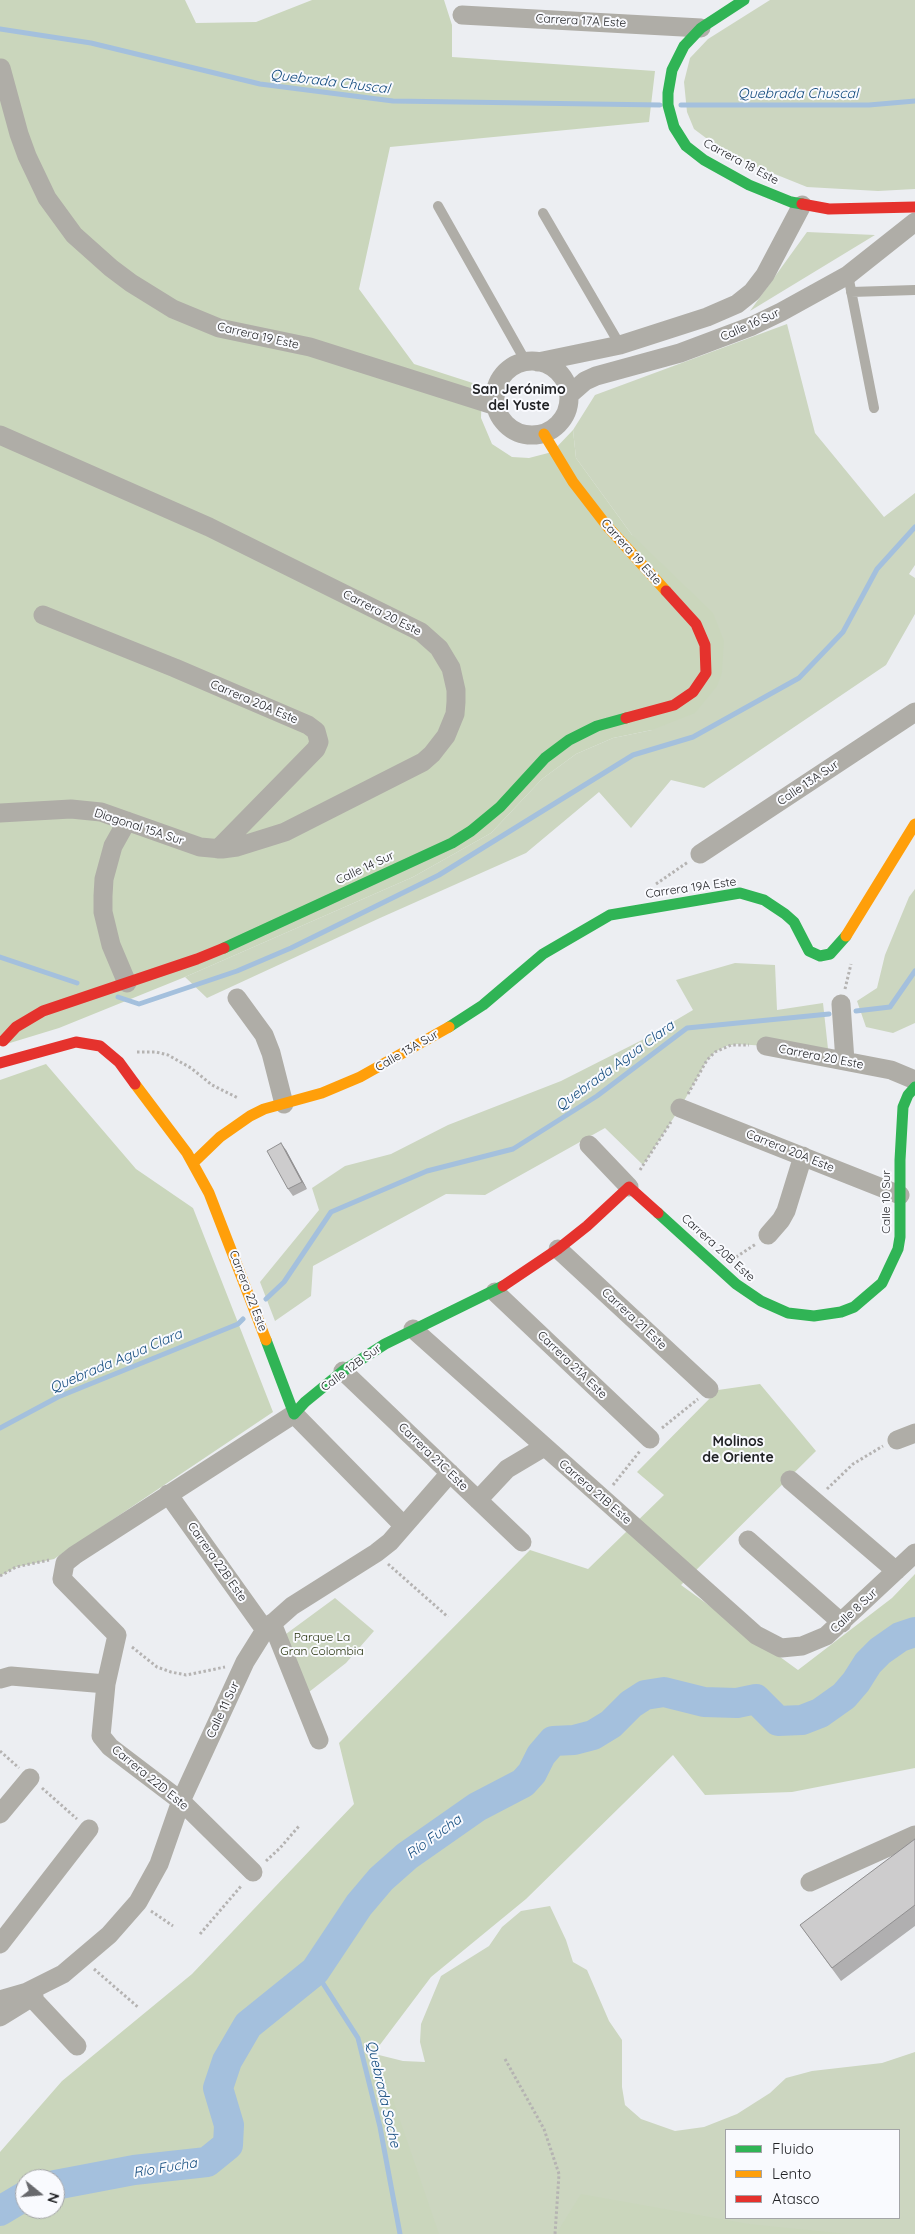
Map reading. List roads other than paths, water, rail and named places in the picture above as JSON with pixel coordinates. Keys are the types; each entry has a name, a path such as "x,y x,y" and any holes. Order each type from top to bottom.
{"street":[{"path":"700,28 744,0"},
{"name":"Carrera 17A Este","path":"462,15 700,28"},
{"name":"Carrera 18 Este","path":"700,28 677,59 669,81 668,105 680,137 694,154 734,177 771,195 802,204 830,209 915,207"},
{"name":"Carrera 19 Este","path":"1,68 21,142 47,198 74,235 131,283 173,309 219,328 310,347 496,406"},
{"name":"Calle 16 Sur","path":"532,362 620,345 708,317 737,304 752,292 765,275 802,204"},
{"name":"Calle 16 Sur","path":"569,395 585,381 596,376 680,354 849,284 915,222"},
{"path":"532,362 549,365 559,373 566,383 569,395 568,408 563,419 544,434 530,436 518,433 508,427 500,418 495,394 498,383 505,373 515,366 532,362"},
{"name":"Carrera 19 Este","path":"544,434 573,482 607,526 696,624 705,645 706,673"},
{"name":"Carrera 20 Este","path":"0,435 209,527 402,622 430,639 445,657 454,679 456,702 451,725 440,746 432,754 413,768 285,832 236,847 218,848"},
{"name":"Carrera 20A Este","path":"43,615 175,668 308,725 316,731 318,742 316,749 218,848"},
{"name":"Calle 14 Sur","path":"3,1041 16,1027 43,1011 197,959 452,843 471,831 500,807 556,748 597,726 680,702 694,692 706,673"},
{"name":"Calle 13A Sur","path":"700,854 915,712"},
{"name":"Diagonal 15A Sur","path":"0,813 71,809 101,812 200,847 218,848"},
{"path":"127,821 120,831 110,854 103,896 103,912 110,945 127,983"},
{"name":"Carrera 19A Este","path":"610,915 740,893 764,900 785,914 794,922 803,943 814,954 826,955 838,947 846,936 915,824"},
{"name":"Calle 13A Sur","path":"193,1163 234,1126 264,1109 335,1088 379,1068 483,1005 543,954 610,915"},
{"path":"237,998 264,1036 271,1053 284,1104"},
{"path":"841,1004 845,1061"},
{"name":"Carrera 22 Este","path":"0,1063 76,1042 100,1046 112,1055 173,1134 193,1163 209,1193 294,1414 404,1526"},
{"name":"Carrera 20 Este","path":"766,1046 891,1070 915,1080"},
{"name":"Calle 10 Sur","path":"828,1315 848,1310 874,1292 888,1272 898,1249 900,1237 903,1107 908,1095 915,1087"},
{"name":"Carrera 20A Este","path":"680,1108 900,1195"},
{"path":"590,1146 629,1187"},
{"path":"768,1235 786,1211 803,1156"},
{"name":"Calle 12B Sur","path":"106,1684 117,1635 62,1579 65,1563 74,1554 294,1414 305,1402 343,1371 385,1344 413,1329 495,1292 558,1249 587,1226 629,1187"},
{"name":"Carrera 20B Este","path":"629,1187 748,1294 774,1308 801,1315 828,1315"},
{"name":"Carrera 21 Este","path":"558,1249 710,1389"},
{"name":"Carrera 21A Este","path":"495,1292 650,1439"},
{"name":"Carrera 21B Este","path":"413,1329 756,1635 781,1648"},
{"name":"Carrera 21C Este","path":"343,1371 522,1542"},
{"path":"898,1440 915,1433"},
{"path":"478,1500 507,1469 544,1447"},
{"name":"Calle 11 Sur","path":"4,2009 63,1974 82,1959 109,1935 138,1902 159,1864 181,1801 245,1662 268,1627 292,1606 376,1553 404,1526 450,1473"},
{"path":"790,1480 896,1571"},
{"name":"Carrera 22B Este","path":"168,1494 268,1627 319,1740"},
{"path":"748,1540 842,1623"},
{"name":"Calle 8 Sur","path":"781,1648 802,1646 826,1636 915,1553"},
{"path":"0,1679 12,1676 106,1684"},
{"name":"Carrera 22D Este","path":"106,1684 101,1736 110,1747 181,1801 253,1872"},
{"path":"0,1814 30,1778"},
{"path":"0,1944 89,1829"},
{"path":"810,1882 915,1835"},
{"name":"Calle 11 Sur","path":"4,2009 32,1998 45,1984"},
{"path":"32,1998 77,2046"},
{"path":"0,2028 4,2009"}],"lane":[{"path":"438,206 532,362"},
{"path":"543,213 620,345"},
{"path":"874,408 849,284 915,290"}],"waterway":[{"name":"Quebrada Chuscal","path":"0,29 91,43 260,84 393,101 660,105"},
{"name":"Quebrada Chuscal","path":"681,105 869,105 915,101"},
{"path":"118,997 139,1004 237,971 291,948 439,875 633,755 693,737 799,678 843,632 877,569 915,527"},
{"path":"0,957 77,983"},
{"name":"Quebrada Agua Clara","path":"856,1011 890,1007 915,971"},
{"name":"Quebrada Agua Clara","path":"266,1299 284,1282 331,1212 427,1171 513,1149 597,1096 687,1028 829,1014"},
{"name":"Quebrada Agua Clara","path":"0,1428 58,1397 238,1324 243,1319"},
{"name":"Río Fucha","path":"65,2183 134,2170 207,2162 228,2145 229,2125 218,2088 227,2061 248,2025 315,1971 359,1905 381,1879 407,1856 477,1807 523,1783 532,1773 541,1755 553,1741 574,1740 593,1735 611,1724 631,1704 645,1695 664,1692 704,1702 737,1703 756,1699 778,1721 802,1720 820,1713 844,1696 868,1663 880,1651 900,1637 915,1632"},
{"name":"Quebrada Soche","path":"315,1971 358,2038 380,2127 400,2234"},
{"name":"Río Fucha","path":"0,2211 15,2202"}],"district":[{"name":"San Jerónimo del Yuste","path":"519,398"},
{"name":"Molinos de Oriente","path":"738,1450"}],"park label":[{"name":"Parque La Gran Colombia","path":"322,1644"}]}
